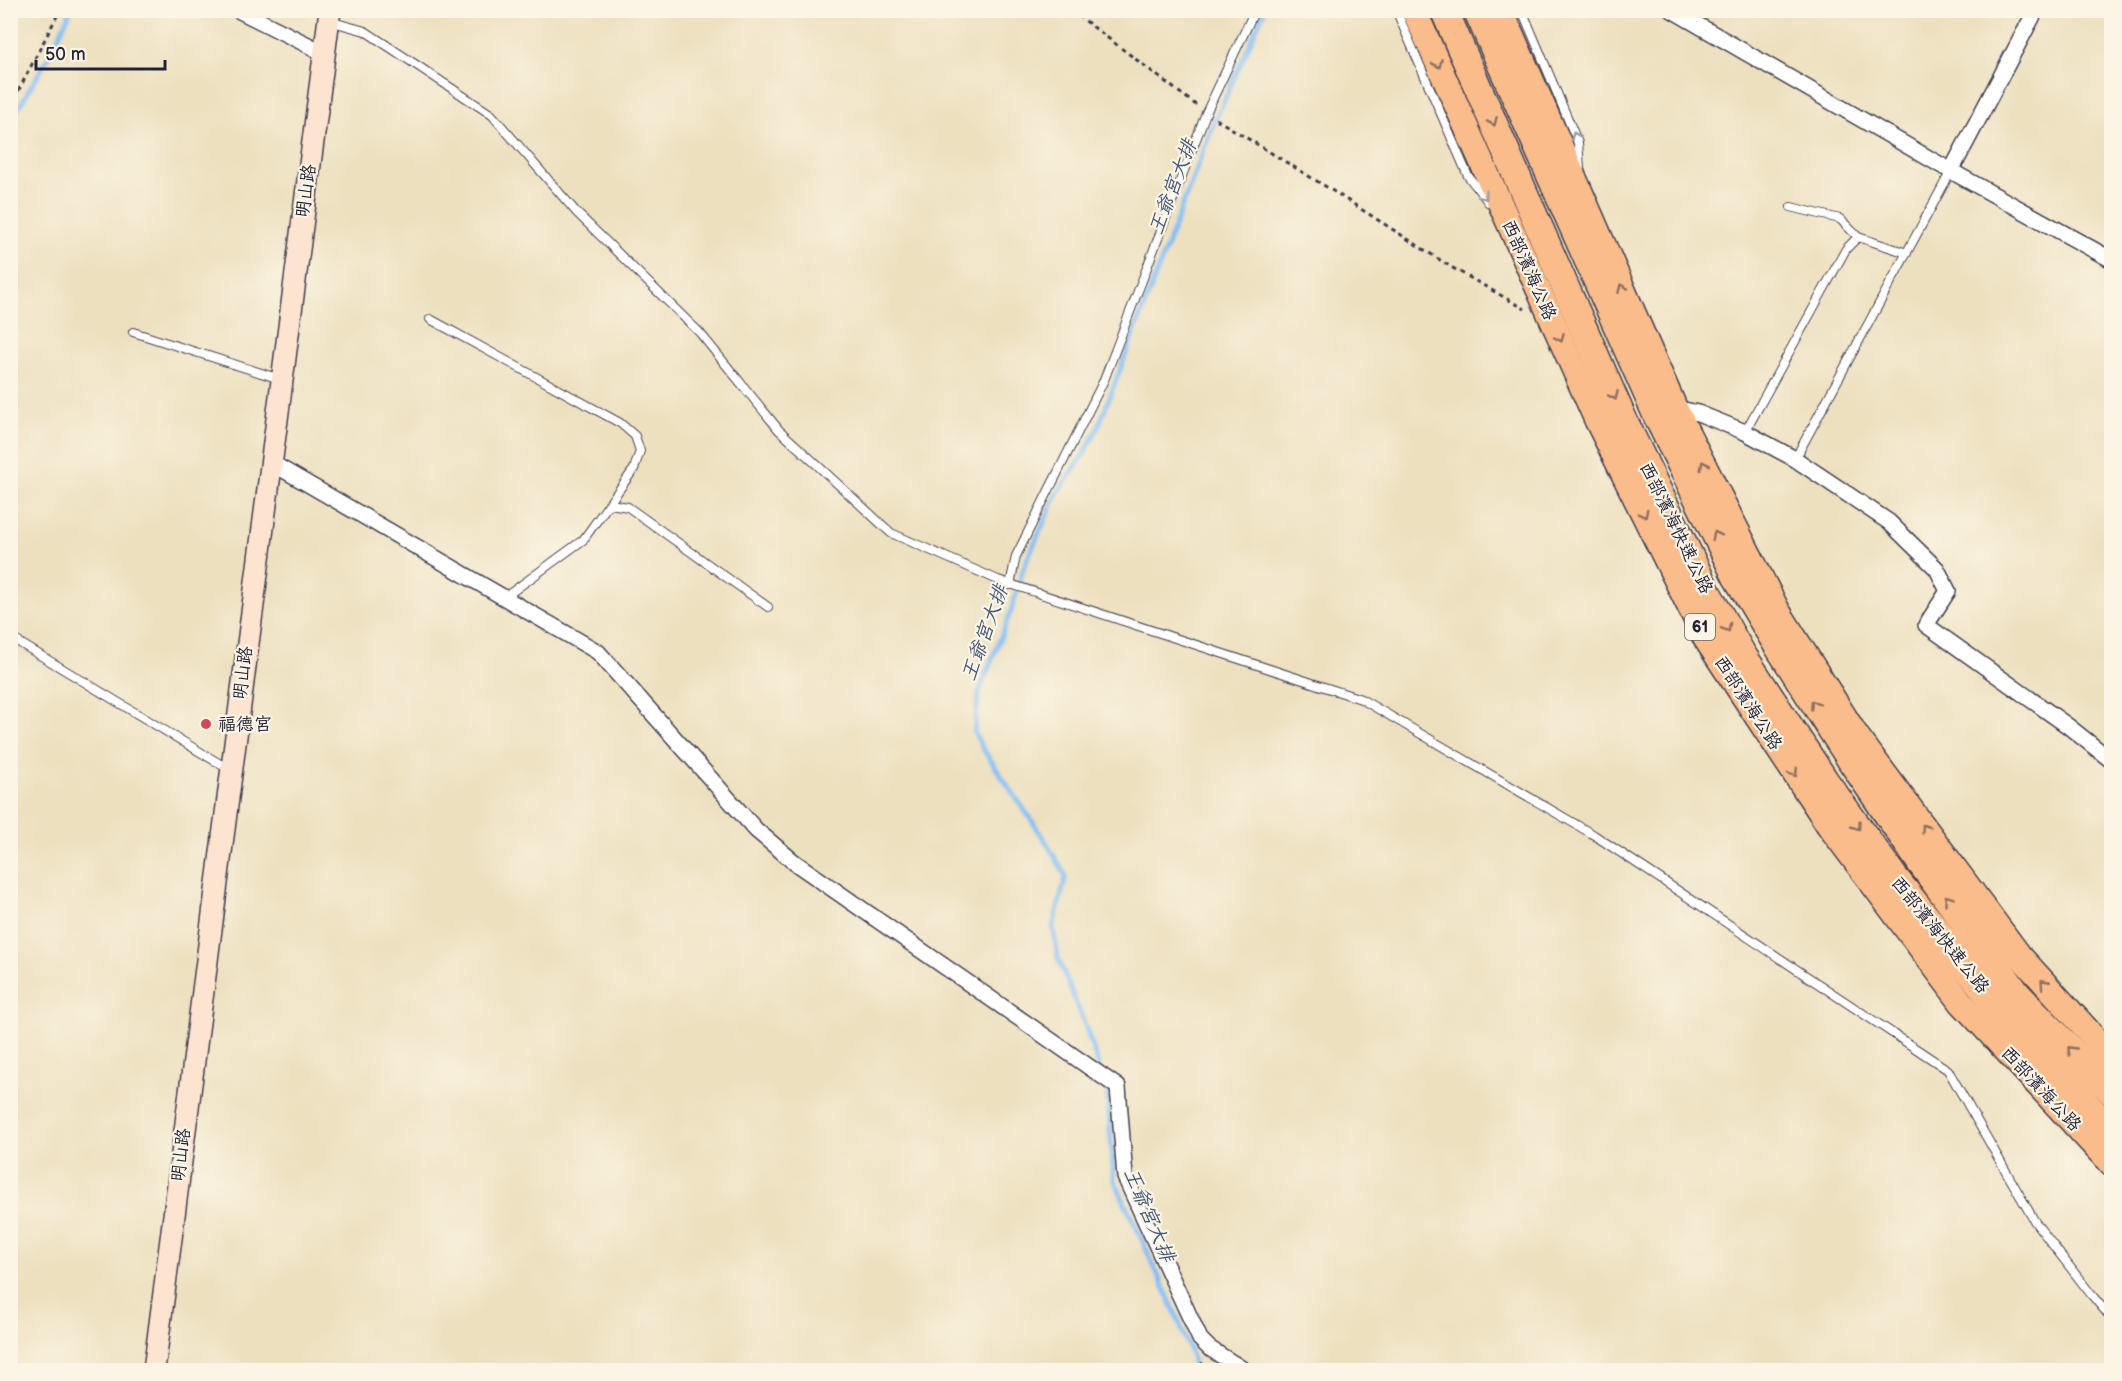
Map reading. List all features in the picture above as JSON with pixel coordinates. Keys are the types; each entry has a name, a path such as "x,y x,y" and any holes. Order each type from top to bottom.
{"highway":[{"name":"西部濱海快速公路","path":"1444,10 1624,421 1707,592 1742,654 1826,781 1894,877 2003,1013 2112,1132"},
{"name":"西部濱海快速公路","path":"1477,10 1658,418 1736,576 1770,634 1852,762 1920,862 2011,986 2112,1092"}],"main road":[{"name":"西部濱海公路","path":"1414,10 1597,421 1705,638 1829,825 1960,1002 2112,1165"},
{"path":"1500,10 1675,408 1778,611 1856,735 2019,955 2112,1057"}],"street":[{"path":"238,10 324,53"},
{"path":"1672,10 1951,171 2112,260"},
{"path":"1951,171 2036,10"},
{"name":"明山路","path":"154,1371 329,16"},
{"path":"1675,408 1698,412 1745,432 1794,459 1889,522 1937,569 1948,591 1926,625 2068,726 2112,761"},
{"path":"270,462 598,652 756,830 794,862 1118,1087 1125,1177 1200,1339 1209,1348 1244,1371"}],"lane":[{"path":"1010,585 1016,556 1104,380 1206,113 1255,10"},
{"path":"1396,10 1468,176 1513,234"},
{"path":"1522,10 1578,143 1581,194"},
{"path":"329,16 364,31 492,115 577,213 700,333 779,430 891,533 1024,590 1362,699 1594,835 1948,1070 2035,1222 2112,1319"},
{"path":"1794,459 1951,171"},
{"path":"1791,207 1840,219 1858,237 1907,253"},
{"path":"1745,432 1846,249 1858,237"},
{"path":"430,319 620,423 635,435 640,451 634,469 584,540 505,597"},
{"path":"133,332 281,379"},
{"path":"610,504 628,507 768,607"},
{"path":"10,637 231,771"}],"path":[{"path":"10,107 60,10"},
{"path":"1071,10 1206,113"},
{"path":"1222,123 1451,267 1554,326"},
{"path":"1194,1371 1206,1361"}],"waterway":[{"path":"10,122 51,53 71,10"},
{"name":"王爺宮大排","path":"1100,1070 1058,958 1053,927 1066,876 974,732 979,692 1011,611 1024,566 1058,492 1097,430 1213,125 1265,10"},
{"name":"王爺宮大排","path":"1104,1082 1107,1090 1114,1179 1176,1314 1192,1356 1194,1370"}],"place":[{"name":"福德宮","path":"206,724"}]}
